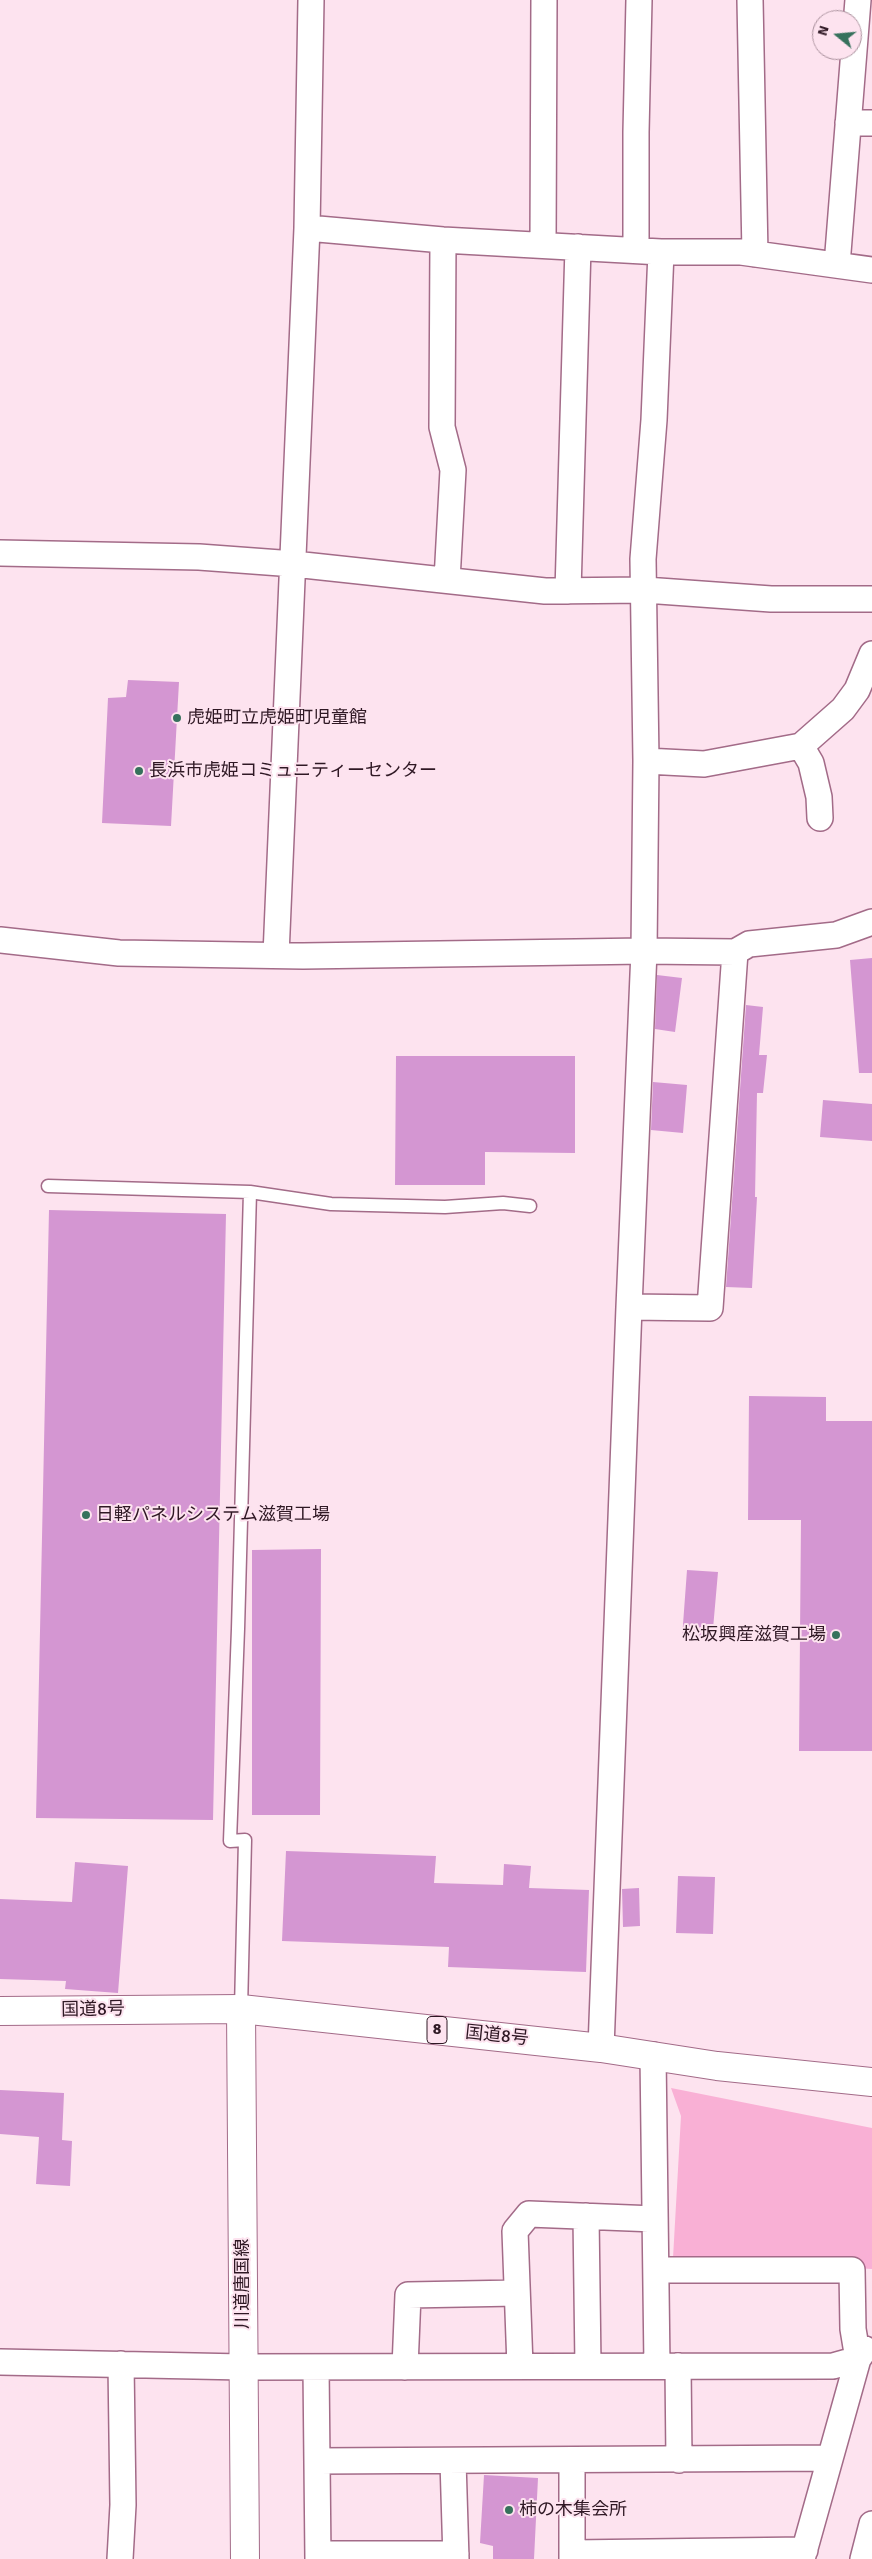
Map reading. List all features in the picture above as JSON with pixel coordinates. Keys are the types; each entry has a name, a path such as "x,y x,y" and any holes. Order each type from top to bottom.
{"main road":[{"name":"国道8号","path":"0,2011 241,2009 601,2048 717,2066 872,2082"},
{"name":"川道唐国線","path":"241,2009 245,2559"}],"street":[{"path":"276,955 307,228 311,0"},
{"path":"543,245 544,0"},
{"path":"636,250 639,0"},
{"path":"750,0 755,254"},
{"path":"837,265 860,123 858,0"},
{"path":"307,228 443,240 661,252 755,254 872,270"},
{"path":"443,240 442,426 453,470 447,580"},
{"path":"568,591 578,247"},
{"path":"601,2048 644,951 646,761 645,590 643,560 654,420 661,252"},
{"path":"0,554 198,558 294,564 545,591 645,590 771,599 872,599"},
{"path":"646,761 704,764 801,746 843,709 857,690 872,654"},
{"path":"801,746 811,763 818,796 820,818"},
{"path":"0,940 119,954 276,955 644,951 735,952 749,944 836,934 872,922"},
{"path":"629,1307 710,1308 735,952"},
{"path":"653,2056 656,2270 679,2460"},
{"path":"520,2366 515,2230 529,2214 655,2219"},
{"path":"586,2216 588,2366"},
{"path":"656,2270 852,2270 853,2329 858,2359"},
{"path":"405,2367 408,2296 517,2293"},
{"path":"572,2460 572,2556 804,2554 858,2359 872,2338"},
{"path":"0,2362 243,2367 833,2366 858,2359"},
{"path":"120,2559 123,2505 121,2364"},
{"path":"316,2367 318,2557 456,2556 453,2462"},
{"path":"318,2461 453,2462 830,2458"},
{"path":"863,2559 872,2524"}],"lane":[{"path":"48,1186 250,1192 332,1204 445,1207 503,1203 530,1206"},
{"path":"241,2009 245,1840 230,1841 250,1192"}],"shaded area":[{"path":"671,2088 872,2128 872,2269 673,2258 681,2116"}],"building":[{"name":"長浜市虎姫コミュニティーセンター","path":"128,680 179,682 171,826 102,823 108,698 126,697"},
{"path":"872,958 872,1073 859,1073 850,960"},
{"path":"657,975 682,978 675,1032 655,1029"},
{"path":"746,1005 763,1007 759,1055 767,1055 763,1093 757,1093 755,1197 757,1197 752,1288 726,1287"},
{"path":"396,1056 575,1056 575,1153 485,1152 485,1185 395,1185"},
{"path":"653,1082 687,1085 683,1133 651,1130"},
{"path":"823,1100 872,1104 872,1141 820,1137"},
{"path":"49,1210 226,1214 213,1820 36,1818"},
{"name":"松坂興産滋賀工場","path":"749,1396 826,1397 826,1421 872,1421 872,1751 799,1751 801,1520 748,1520"},
{"path":"321,1549 320,1815 252,1815 252,1550"},
{"path":"687,1570 718,1572 712,1640 682,1638"},
{"path":"286,1851 436,1856 434,1883 503,1885 504,1864 531,1866 529,1888 589,1890 586,1972 448,1967 449,1947 282,1941"},
{"path":"75,1862 128,1866 118,1993 65,1989 66,1981 0,1979 0,1899 72,1902"},
{"path":"678,1876 715,1877 713,1934 676,1933"},
{"path":"639,1888 640,1926 623,1927 622,1889"},
{"path":"0,2090 64,2093 62,2140 72,2141 70,2186 36,2184 39,2137 0,2134"},
{"name":"柿の木集会所","path":"484,2475 538,2478 534,2559 493,2559 493,2546 480,2543"}],"place":[{"name":"虎姫町立虎姫町児童館","path":"177,718"},
{"name":"長浜市虎姫コミュニティーセンター","path":"139,771"},
{"name":"日軽パネルシステム滋賀工場","path":"86,1515"},
{"name":"松坂興産滋賀工場","path":"836,1635"},
{"name":"柿の木集会所","path":"509,2510"}]}
